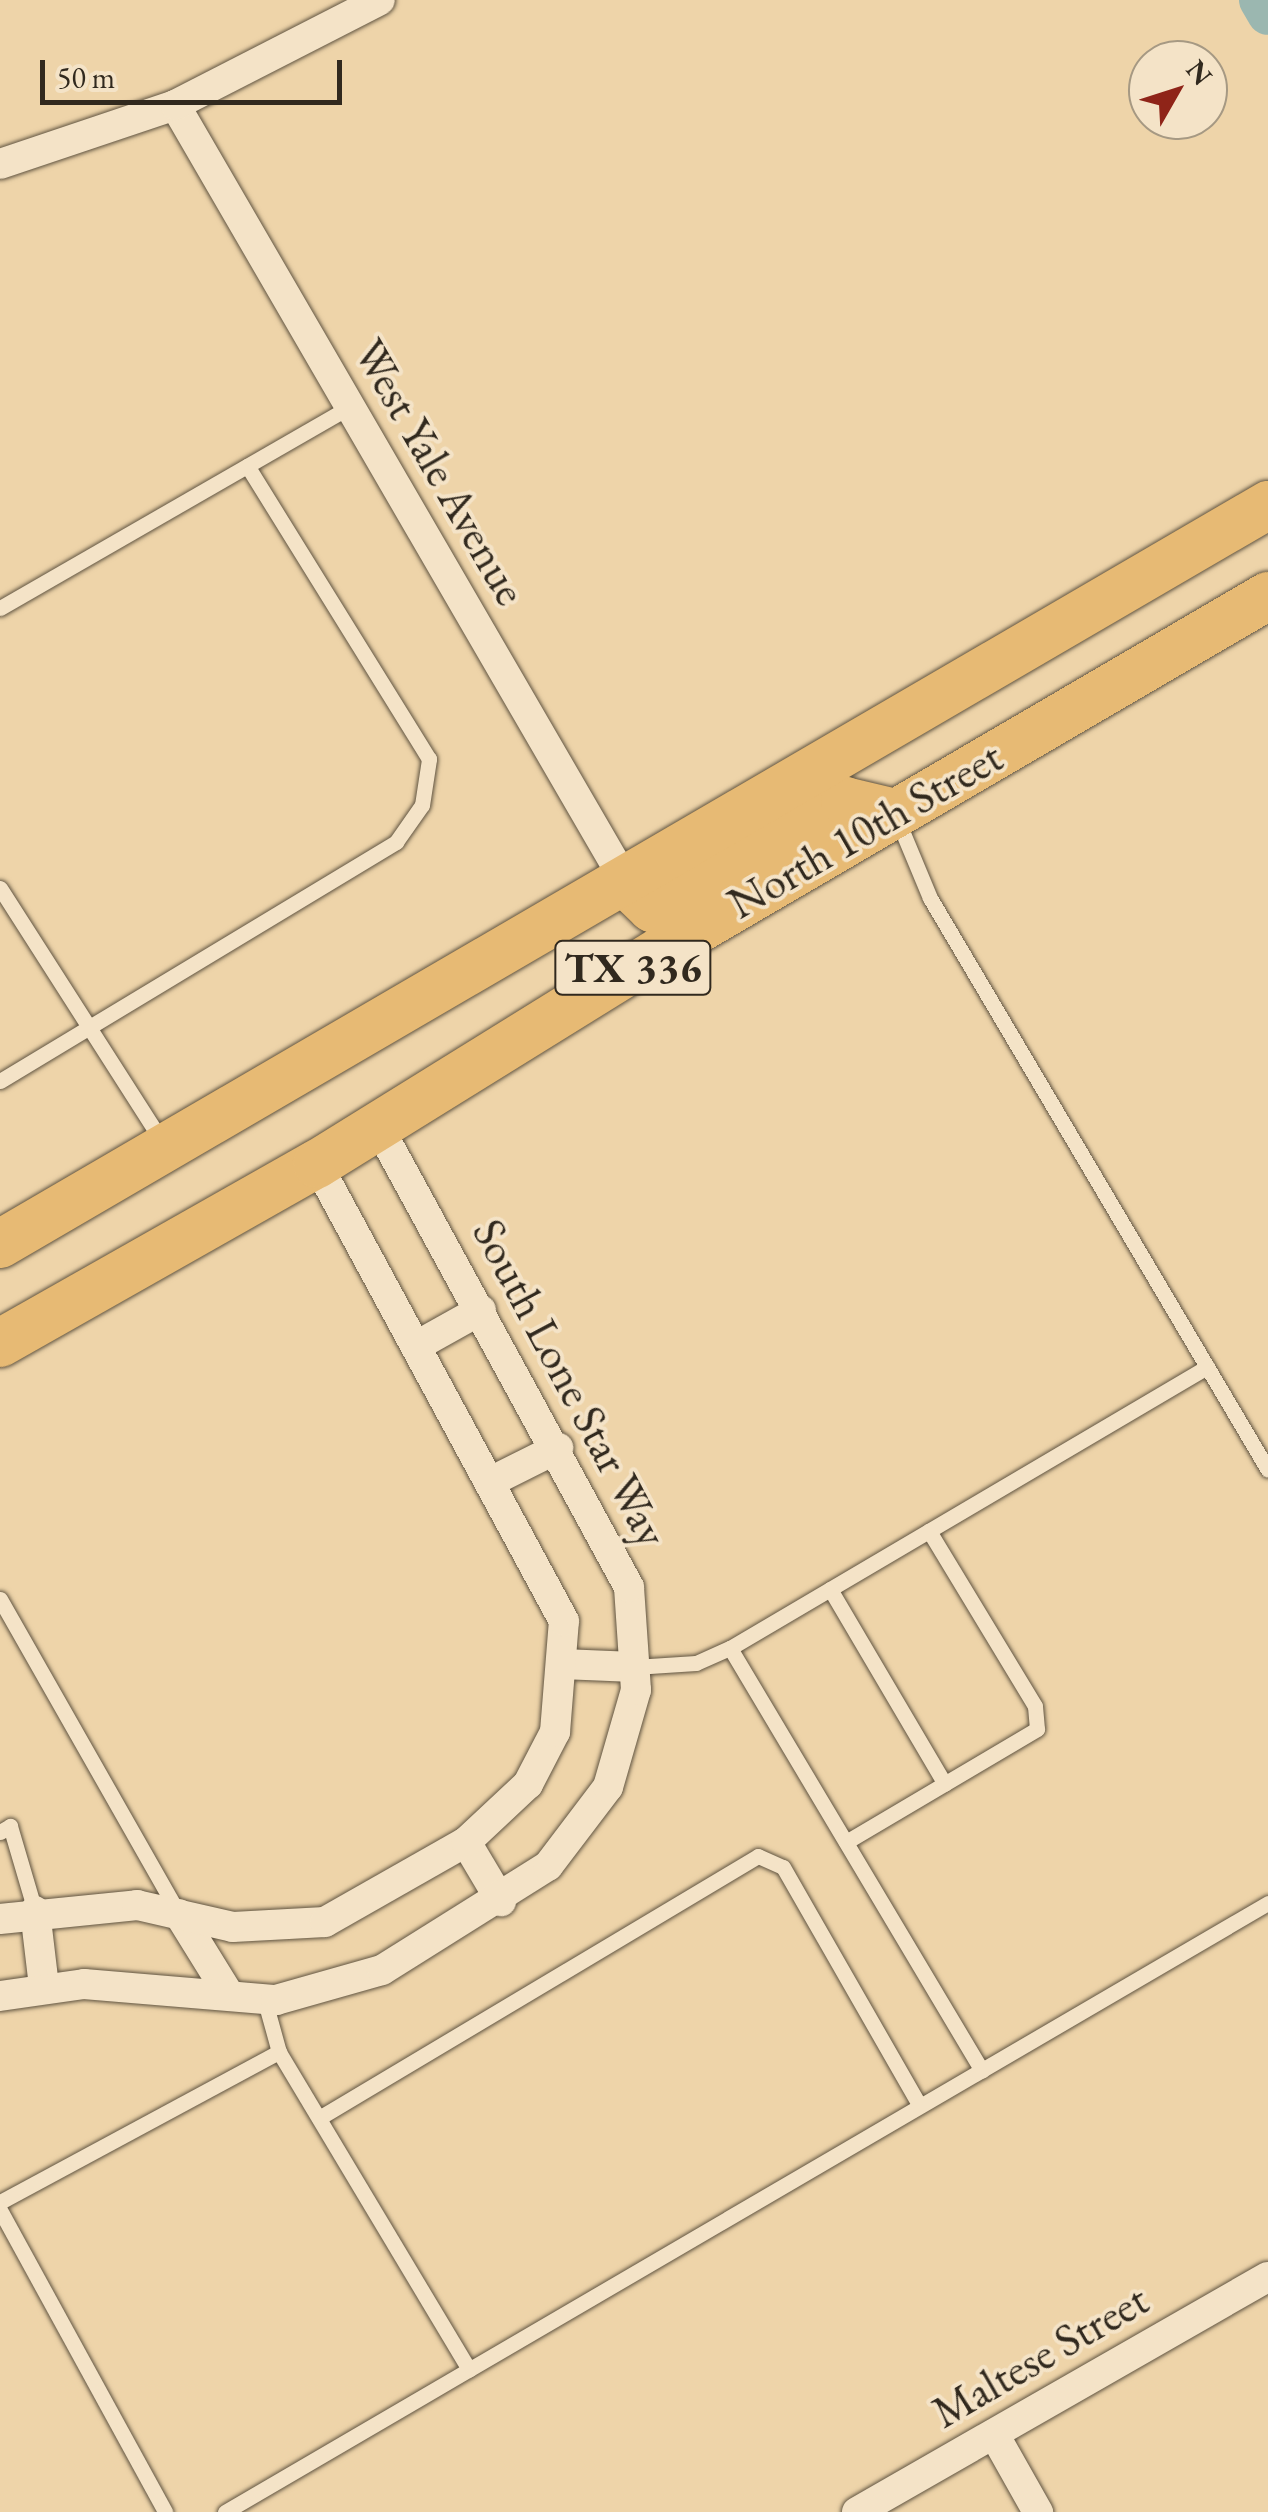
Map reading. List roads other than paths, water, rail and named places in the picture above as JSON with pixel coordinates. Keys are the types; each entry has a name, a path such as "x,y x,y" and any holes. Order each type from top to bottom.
{"main road":[{"name":"North 10th Street","path":"0,1244 627,884 1268,506"},
{"name":"North 10th Street","path":"0,1342 316,1164 895,812 1268,596"},
{"path":"627,884 652,908 845,802 895,812"}],"street":[{"path":"0,164 176,105 380,0"},
{"name":"West Yale Avenue","path":"176,105 627,884"},
{"name":"South Lone Star Way","path":"0,1996 44,1987 228,1992 264,1998 382,1970 502,1901 548,1866 608,1787 634,1667 628,1587 558,1448 378,1126"},
{"path":"0,1919 35,1911 137,1905 233,1926 325,1922 466,1842 528,1784 555,1732 564,1621 494,1480 316,1164"},
{"path":"418,1344 481,1310"},
{"path":"494,1480 558,1448"},
{"path":"562,1664 634,1667"},
{"path":"466,1842 502,1901"},
{"path":"35,1911 44,1987"},
{"path":"179,1914 228,1992"},
{"name":"Maltese Street","path":"858,2512 1268,2277"},
{"path":"994,2434 1038,2512"}],"lane":[{"path":"0,608 350,406"},
{"path":"0,1081 396,842 422,806 428,759 247,466"},
{"path":"895,812 930,898 1268,1470"},
{"path":"0,888 167,1148"},
{"path":"634,1667 696,1663 730,1648 1207,1366"},
{"path":"846,1842 1037,1730 1035,1706 928,1530"},
{"path":"830,1588 945,1784"},
{"path":"0,1599 179,1914"},
{"path":"730,1648 982,2070"},
{"path":"0,1811 35,1911"},
{"path":"319,2118 758,1856 783,1867 920,2106"},
{"path":"225,2512 1268,1903"},
{"path":"264,1998 279,2052 469,2369"},
{"path":"0,2202 279,2052"},
{"path":"0,2210 165,2512"}],"waterway":[{"path":"1260,0 1268,14"}]}
